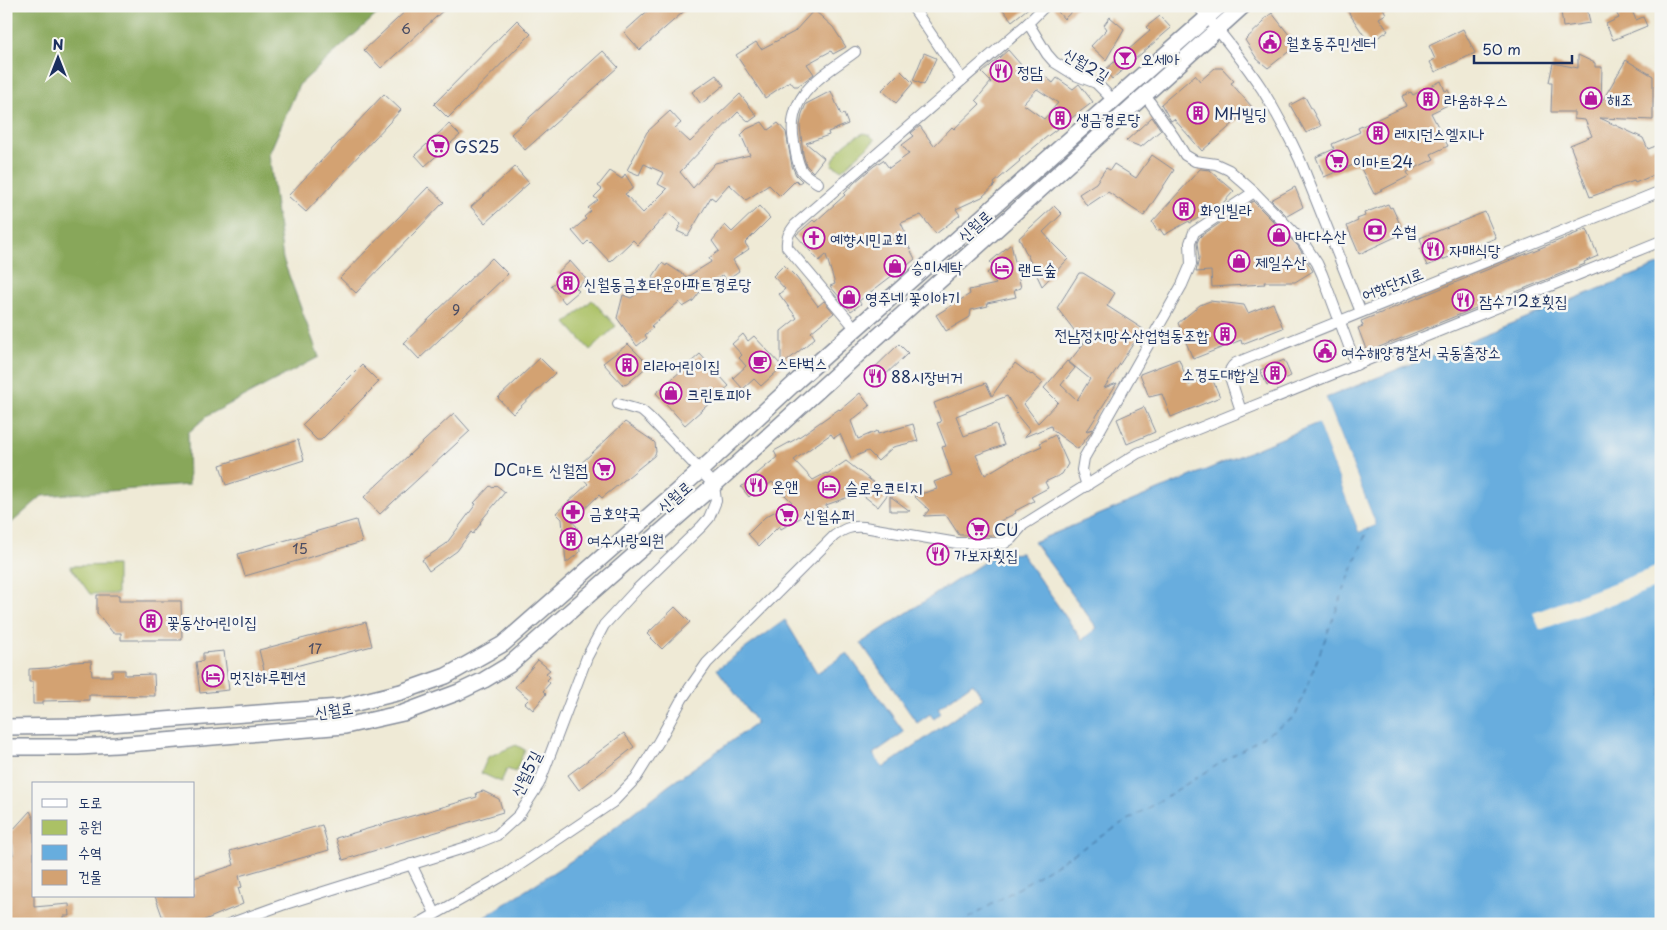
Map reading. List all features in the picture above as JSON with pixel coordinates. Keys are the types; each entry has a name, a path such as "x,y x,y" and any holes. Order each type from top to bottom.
{"street":[{"path":"912,6 962,80"},
{"path":"856,329 787,247 788,235 795,225 1028,23 1045,6"},
{"name":"신월로","path":"6,727 82,726 340,707 401,692 446,676 503,644 701,470 798,380 1220,6"},
{"name":"신월로","path":"6,747 116,746 345,726 403,713 450,696 484,680 509,665 714,484 1145,95 1207,17 1243,6"},
{"name":"어항단지로","path":"1207,17 1261,88 1289,137 1361,312 1661,190"},
{"name":"신월2길","path":"1028,23 1054,62 1075,75 1096,83 1113,100"},
{"path":"818,183 804,173 799,166 792,129 794,113 804,93 855,52"},
{"path":"1145,95 1185,155 1195,161 1224,167 1254,192 1311,253 1322,274 1356,365"},
{"path":"1087,486 1082,473 1084,458 1182,285 1191,264 1190,242 1194,232 1254,192"},
{"path":"418,924 506,874 612,802 636,778 682,699 707,663 834,536 845,528 850,526 864,527 957,544 1005,543 1023,525 1138,453 1661,241"},
{"path":"1241,411 1229,372 1236,362 1361,312"},
{"path":"618,404 634,408 646,415 665,432 714,484"},
{"name":"신월5길","path":"229,924 282,905 498,836 519,815 539,784 587,657 604,625 637,589 709,518 716,501 714,484"},
{"path":"411,864 435,913"}],"green space":[{"path":"6,6 386,6 299,85 269,154 283,259 319,357 207,416 188,433 189,485 42,496 6,528"},
{"path":"864,133 870,135 875,140 842,170 832,165 844,145"},
{"path":"592,300 616,326 590,350 566,323"},
{"path":"117,565 117,594 90,594 70,566"},
{"path":"516,745 525,750 515,772 507,769 501,782 481,773 488,757"}],"water":[{"path":"1661,264 1661,924 474,924 580,855 668,786 757,723 717,669 785,620 817,673 847,653 904,732 873,754 883,768 983,698 973,683 938,708 941,713 934,719 930,714 917,723 861,643 995,555 1021,553 1082,640 1097,628 1034,542 1318,423 1359,532 1376,525 1326,398"}],"pier":[{"path":"1326,398 1376,525 1359,532 1317,421 1320,423 1361,529 1373,524 1324,399"},
{"path":"1661,565 1661,586 1540,630 1533,613"}],"building":[{"path":"411,6 448,6 381,68 364,50"},
{"path":"653,6 690,6 640,50 624,32"},
{"path":"1000,6 1031,6 1012,21"},
{"path":"1053,6 1078,6 1064,19"},
{"path":"1352,6 1382,6 1386,14 1379,18 1388,31 1369,43 1347,10"},
{"path":"1613,6 1630,6 1636,20 1643,17 1647,26 1613,40 1606,24 1619,18"},
{"path":"1587,8 1590,23 1563,27 1561,11"},
{"path":"814,10 833,27 846,47 833,54 831,51 807,64 814,74 798,86 794,86 790,81 765,98 736,55 756,42 761,49 794,32"},
{"name":"월호동주민센터","path":"1272,13 1297,45 1268,68 1257,59 1245,40"},
{"path":"1160,16 1171,28 1112,79 1105,70 1150,31 1146,27"},
{"path":"1110,17 1124,29 1106,60 1091,46 1107,29 1104,25"},
{"path":"517,20 531,34 448,118 434,104"},
{"path":"1463,29 1475,53 1435,72 1430,62 1435,59 1429,46"},
{"path":"1008,50 1028,73 1034,67 1053,83 1057,78 1073,89 1079,84 1093,102 1019,160 982,197 956,209 960,215 936,234 921,215 901,223 908,238 905,239 915,259 894,277 893,275 859,301 861,304 851,311 830,286 835,284 826,255 819,261 796,235 813,220 815,222 874,166 883,160 889,168 909,154 902,145 914,136 911,133 920,126 934,146 952,127 954,129 980,104 976,100 991,82 982,73","holes":["1037,89 1058,103 1044,119 1023,104"]},
{"path":"603,51 618,67 525,150 511,134"},
{"path":"924,53 936,58 924,85 913,80"},
{"path":"1578,55 1595,63 1595,67 1602,67 1601,103 1626,60 1653,76 1653,120 1600,118 1643,138 1648,149 1661,144 1661,172 1635,183 1634,181 1590,197 1570,145 1592,136 1585,120 1574,119 1574,112 1551,112 1552,82 1549,82 1553,63 1578,68"},
{"name":"MH빌딩","path":"1215,68 1222,68 1234,81 1231,83 1252,107 1202,151 1174,119 1171,121 1161,104 1195,75 1200,81"},
{"path":"901,71 913,83 896,103 882,90"},
{"path":"716,75 724,85 701,104 692,92"},
{"path":"1441,81 1445,91 1448,90 1454,102 1431,113 1448,146 1431,154 1434,159 1407,172 1409,176 1374,194 1358,163 1324,177 1316,157 1334,149 1332,144 1360,132 1358,128 1406,106 1402,96 1411,92 1413,95"},
{"path":"831,91 841,115 844,114 848,124 828,132 829,135 806,143 824,158 813,172 806,165 803,154 800,126 802,114 806,104"},
{"path":"384,94 401,110 306,212 288,196"},
{"path":"740,94 757,116 749,122 738,112 680,172 693,188 715,163 750,155 741,135 747,129 762,122 768,130 778,123 786,132 792,166 796,175 802,181 799,183 796,180 780,196 769,185 746,200 729,184 715,200 711,197 688,236 677,231 681,224 668,213 638,245 633,240 610,262 591,242 588,241 584,245 572,231 586,219 584,217 591,211 588,208 598,200 594,197 602,189 598,186 610,171 622,179 625,174 632,185 632,189 625,194 643,213 667,189 658,184 664,173 644,164 639,175 627,170 647,132 670,111 681,123 675,128 690,142"},
{"path":"1305,97 1321,126 1306,133 1290,105"},
{"path":"1152,117 1161,130 1141,147 1126,141"},
{"path":"449,124 460,135 425,166 415,155"},
{"path":"1152,155 1174,170 1144,216 1108,192 1087,206 1079,194 1096,183 1106,168 1110,170 1114,164 1136,178"},
{"path":"515,167 529,183 485,223 471,207"},
{"path":"1200,169 1210,170 1234,191 1222,204 1190,223 1189,221 1164,235 1160,229 1157,231 1152,222"},
{"path":"428,187 444,202 356,293 340,278"},
{"path":"1295,187 1303,207 1287,216 1271,200"},
{"path":"1253,201 1298,246 1313,271 1295,282 1264,282 1265,284 1212,287 1211,271 1196,272 1199,258 1197,243 1199,238"},
{"name":"수협","path":"1388,204 1390,208 1392,207 1404,233 1359,254 1347,226 1365,216 1364,213"},
{"path":"759,206 770,218 745,243 749,249 733,260 739,271 726,280 723,275 702,289 693,301 683,307 679,302 651,326 653,328 645,335 647,338 637,346 617,318 623,295 631,298 656,280 652,278 662,263 666,266 667,264 687,277 711,262 709,258 719,251 712,241 725,225 732,232"},
{"path":"1054,206 1062,214 1043,232 1068,259 1042,286 1019,238"},
{"path":"1485,212 1496,238 1427,266 1420,249 1423,248 1420,238"},
{"path":"1587,229 1598,256 1584,262 1585,264 1367,352 1358,328 1363,326 1361,321"},
{"path":"1011,244 1021,288 1014,290 1016,297 987,303 988,306 971,310 970,317 946,331 936,315 970,294 969,290 996,284 987,273 995,267 990,262"},
{"path":"492,258 508,274 419,359 404,343"},
{"name":"신월동금호타운아파트경로당","path":"570,261 586,279 576,288 579,291 565,303 551,286 561,277 557,273"},
{"path":"784,265 796,277 818,306 824,301 834,313 811,332 815,338 781,366 761,386 754,379 743,389 733,378 746,366 739,358 742,355 732,344 743,334 748,341 754,336 781,365 781,331 797,318 779,294 785,289 773,276"},
{"path":"1079,273 1083,273 1115,293 1107,306 1143,329 1104,388 1117,383 1086,430 1093,429 1078,449 1052,430 1051,426 1024,437 1030,431 1016,414 1007,396 956,416 964,436 996,424 1004,445 976,455 985,475 1010,460 1042,446 1040,443 1055,435 1068,464 1062,474 1045,482 1048,488 1031,497 1034,501 998,522 997,535 959,535 946,515 924,516 929,510 914,496 937,489 934,482 952,475 942,447 946,446 937,423 941,422 934,403 986,383 992,396 1015,363 1043,383 1024,404 1038,423 1058,402 1044,388 1067,361 1075,368 1061,385 1077,400 1090,379 1069,362 1084,343 1057,308"},
{"name":"전남정치망수산업협동조합","path":"1210,301 1244,305 1248,313 1273,303 1283,328 1242,344 1241,340 1193,359 1178,323 1200,305"},
{"name":"여수해양경찰서 국동출장소","path":"1330,341 1336,354 1320,361 1314,347"},
{"name":"리라어린이집","path":"628,344 649,365 627,384 623,385 603,363"},
{"path":"899,344 908,353 874,386 865,377"},
{"path":"700,354 729,386 685,425 656,393"},
{"path":"540,358 555,373 513,414 498,398"},
{"path":"1179,359 1189,385 1211,376 1220,397 1171,417 1162,394 1149,397 1140,374"},
{"name":"소경도대합실","path":"1284,360 1291,376 1267,385 1260,370"},
{"path":"362,365 379,382 321,440 317,440 302,425"},
{"path":"860,393 870,406 851,421 858,439 877,431 878,434 913,424 918,441 893,447 878,461 868,451 851,458 840,434 834,438 831,434 794,460 813,480 827,474 846,461 888,494 878,507 860,493 826,505 827,508 805,517 805,515 781,529 779,526 759,546 748,534 765,517 792,502 772,482 754,496 752,494 749,497 741,487 777,457 774,451 840,410"},
{"path":"1144,407 1155,432 1127,444 1117,419"},
{"path":"454,413 470,431 380,514 364,497"},
{"path":"625,422 653,441 656,452 654,456 602,498 599,495 572,521 577,527 580,552 566,563 562,519 556,513 588,484 575,469"},
{"path":"298,440 304,460 226,485 220,465"},
{"path":"496,485 505,492 480,522 473,534 471,532 457,551 429,571 422,560 446,544 476,504 474,503 490,486 493,488"},
{"path":"890,496 910,511 890,511"},
{"path":"356,520 362,542 245,576 238,554"},
{"name":"꽃동산어린이집","path":"97,595 119,595 119,601 181,601 182,640 121,640 121,633 113,633 97,613"},
{"path":"675,607 690,622 662,649 647,634"},
{"path":"366,622 372,646 265,674 259,650"},
{"name":"멋진하루펜션","path":"224,651 229,690 200,693 196,662 203,661 203,653"},
{"path":"538,660 550,670 546,673 550,677 547,680 550,683 543,691 546,694 533,710 525,703 529,699 515,687"},
{"path":"91,661 92,676 112,676 112,670 125,670 125,675 154,674 155,696 89,695 89,700 43,701 43,704 33,704 33,682 29,682 29,669 49,668 72,662"},
{"path":"624,733 634,747 579,790 568,775"},
{"path":"483,791 499,799 503,812 343,860 336,838 477,797 476,793"},
{"path":"30,811 32,815 32,898 34,898 34,907 69,904 70,916 64,916 64,919 58,920 59,923 6,924 6,872 10,871 8,856 13,855 11,832"},
{"path":"322,825 329,850 239,876 242,887 238,888 243,904 195,924 165,924 156,898 195,898 195,878 234,865 230,851"}],"ferry route":[{"path":"960,924 1295,717 1368,528"}],"place":[{"name":"월호동주민센터","path":"1270,42"},
{"name":"오세아","path":"1125,58"},
{"name":"정담","path":"1001,71"},
{"name":"해조","path":"1591,98"},
{"name":"라움하우스","path":"1428,99"},
{"name":"MH빌딩","path":"1198,113"},
{"name":"생금경로당","path":"1060,118"},
{"name":"레지던스엘지나","path":"1378,133"},
{"name":"GS25","path":"438,146"},
{"name":"이마트24","path":"1337,161"},
{"name":"화인빌라","path":"1184,209"},
{"name":"수협","path":"1375,230"},
{"name":"바다수산","path":"1279,235"},
{"name":"예향시민교회","path":"814,238"},
{"name":"자매식당","path":"1433,249"},
{"name":"제일수산","path":"1239,261"},
{"name":"승미세탁","path":"895,266"},
{"name":"랜드숲","path":"1002,268"},
{"name":"신월동금호타운아파트경로당","path":"568,283"},
{"name":"영주네 꽃이야기","path":"849,297"},
{"name":"잠수기2호횟집","path":"1463,300"},
{"name":"전남정치망수산업협동조합","path":"1225,334"},
{"name":"여수해양경찰서 국동출장소","path":"1325,351"},
{"name":"스타벅스","path":"760,362"},
{"name":"리라어린이집","path":"627,365"},
{"name":"소경도대합실","path":"1275,373"},
{"name":"88시장버거","path":"875,376"},
{"name":"크린토피아","path":"671,393"},
{"name":"DC마트 신월점","path":"604,469"},
{"name":"온앤","path":"756,485"},
{"name":"슬로우코티지","path":"829,487"},
{"name":"금호약국","path":"573,512"},
{"name":"신월슈퍼","path":"787,515"},
{"name":"CU","path":"978,529"},
{"name":"여수사랑의원","path":"571,539"},
{"name":"가보자횟집","path":"938,554"},
{"name":"꽃동산어린이집","path":"151,621"},
{"name":"멋진하루펜션","path":"213,676"}]}
